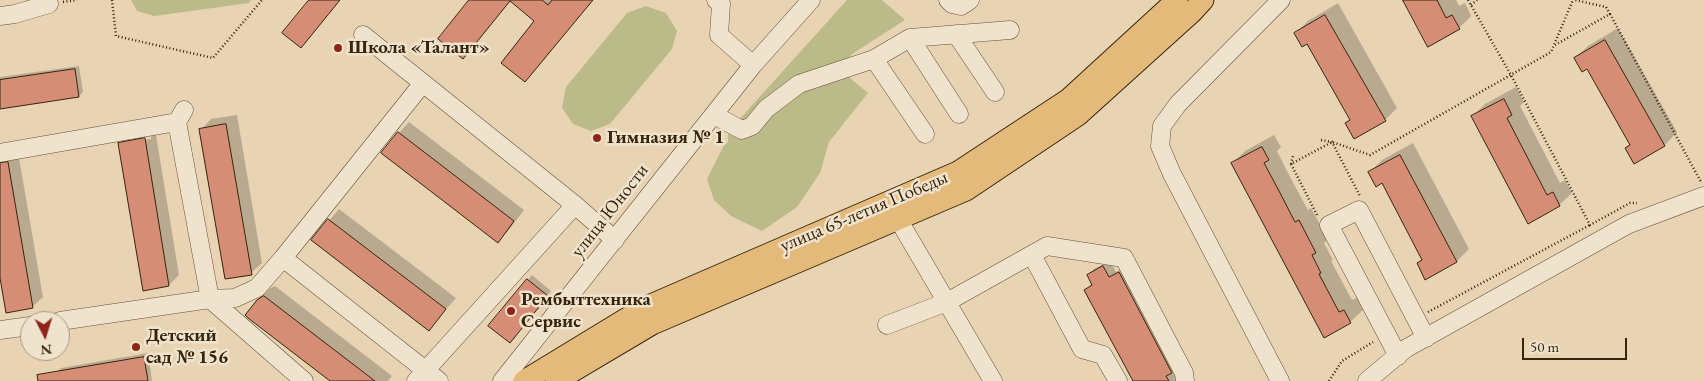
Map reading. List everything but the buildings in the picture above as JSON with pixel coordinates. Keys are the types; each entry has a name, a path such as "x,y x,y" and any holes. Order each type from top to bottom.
{"main road":[{"name":"улица 65-летия Победы","path":"524,381 644,308 958,172 1069,98 1177,0"},
{"name":"улица 65-летия Победы","path":"556,381 652,324 966,190 1078,116 1192,12 1202,0"}],"street":[{"path":"716,0 721,4 719,35 753,65"},
{"name":"улица Юности","path":"502,381 753,65 812,0"},
{"path":"948,0 952,4 961,6 970,0"},
{"path":"1280,381 1160,146 1162,126 1178,104 1281,0"},
{"path":"9,10 49,4"},
{"path":"714,115 742,130 752,126 766,109 799,84 874,59 910,38 1010,30"},
{"path":"956,34 995,92"},
{"path":"363,35 575,205 615,240"},
{"path":"910,38 959,114"},
{"path":"874,59 925,134"},
{"path":"70,320 210,299 235,298 257,288 423,83"},
{"path":"0,153 180,116 210,299 304,381"},
{"path":"1367,381 1405,350 1629,224 1698,191"},
{"path":"283,258 427,378 575,205"},
{"path":"1398,356 1329,225 1359,210 1426,338"},
{"path":"898,219 993,381"},
{"path":"887,325 947,302 1047,246 1124,258 1184,373 1185,381"},
{"path":"1032,255 1082,348 1103,355 1118,381"},
{"path":"0,328 20,327"}],"path":[{"path":"112,0 116,36 213,58 262,0"},
{"path":"1468,0 1511,75 1590,225"},
{"path":"1471,5 1477,0"},
{"path":"1292,164 1332,142 1370,155 1551,52 1574,0 1606,6 1701,182 1698,191"},
{"path":"1554,45 1610,14"},
{"path":"1293,156 1292,164 1320,221"},
{"path":"1416,318 1630,203 1643,204"},
{"path":"1329,381 1342,361 1387,334"}],"green space":[{"path":"131,0 251,0 249,3 154,16 137,11"},
{"path":"847,0 882,0 905,20 852,54 838,68 868,93 829,142 820,173 797,207 762,231 731,216 714,200 707,179 724,145 728,142 728,132"},
{"path":"646,6 666,13 677,31 672,49 610,124 591,131 573,124 562,108 566,87 627,13"}],"place":[{"name":"Школа «Талант»","path":"338,48"},
{"name":"Гимназия № 1","path":"597,138"},
{"name":"Рембыттехника Сервис","path":"511,311"},
{"name":"Детский сад № 156","path":"136,347"}]}
